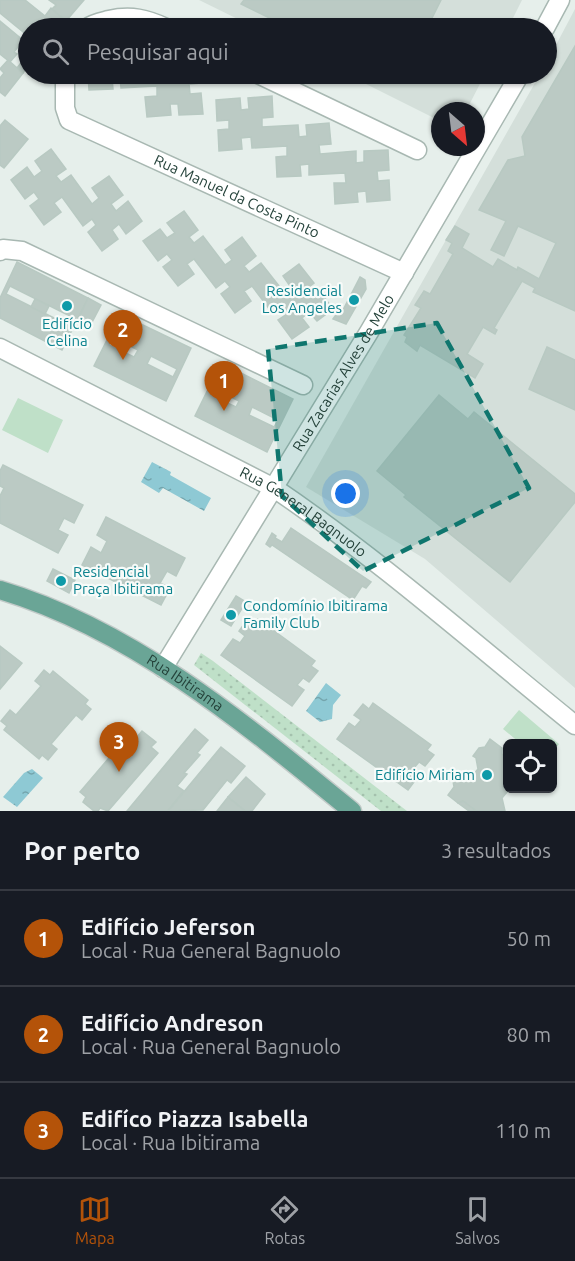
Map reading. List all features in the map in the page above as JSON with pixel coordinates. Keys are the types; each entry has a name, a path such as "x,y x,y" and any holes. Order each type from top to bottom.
{"main road":[{"name":"Rua Ibitirama","path":"0,590 68,615 100,630 163,668 214,703 352,811"}],"street":[{"path":"550,18 560,0"},
{"path":"116,18 125,16 138,18"},
{"name":"Rua Manuel da Costa Pinto","path":"65,84 65,108 69,120 404,273"},
{"path":"279,84 417,150"},
{"name":"Rua Zacarias Alves de Melo","path":"163,668 404,273 514,84"},
{"path":"7,250 22,251 303,385"},
{"name":"Rua General Bagnuolo","path":"0,348 274,488 360,550 575,725"}],"highlighted area":[{"path":"437,323 529,488 363,571 282,496 268,349"}],"shaded area":[{"path":"199,0 522,0 513,18 236,18"},
{"path":"575,9 575,688 425,559 306,487 534,84 557,84 557,43"},
{"path":"366,84 480,84 471,102 431,102 431,116"}],"green space":[{"path":"18,398 63,420 48,453 2,430"},
{"path":"201,653 407,811 381,811 194,665"},
{"path":"519,710 553,739 515,739 503,729"}],"water":[{"path":"152,462 211,498 204,511 163,488 159,493 141,482"},
{"path":"326,683 341,695 333,705 332,719 320,722 306,711"},
{"path":"32,769 43,778 17,807 3,797 24,773"}],"building":[{"path":"0,0 25,0 45,16 51,8 63,18 18,18 18,28 0,13"},
{"path":"49,0 84,0 69,18 62,18 52,9 56,5"},
{"path":"244,0 441,0 432,18 270,18 241,4"},
{"path":"0,21 18,36 18,47 14,52 17,54 10,62 0,54"},
{"path":"575,46 575,311 533,292 535,288 522,281 494,328 497,330 495,334 483,327 467,354 483,364 475,378 420,345 417,351 405,342 407,337 404,335 421,308 415,305 424,291 430,294 453,254 448,251 452,243 446,240 455,226 469,234 462,248 493,267 498,259 539,279 556,243 518,226 504,256 491,250 506,221 479,210 508,160 525,156 522,137 553,84 557,84 557,77"},
{"path":"8,60 18,69 18,79 5,96 0,92 0,78 4,73 0,69"},
{"path":"89,84 113,84 113,89 89,90"},
{"path":"121,84 189,84 190,94 201,93 203,114 179,115 178,104 170,104 171,115 147,117 145,97 157,96 157,86 121,88"},
{"path":"272,96 273,117 262,118 262,127 298,125 299,137 307,136 306,125 329,123 331,144 319,145 320,154 356,151 356,163 364,162 364,151 388,150 389,170 377,171 378,181 389,180 390,200 367,202 366,191 357,192 358,202 335,204 334,183 346,183 345,173 309,175 309,164 300,165 301,176 277,177 276,157 287,156 287,146 252,148 251,137 241,138 242,149 219,151 218,130 229,129 229,120 217,121 216,100 240,98 241,110 249,109 248,98"},
{"path":"5,120 28,139 4,168 0,165 0,126"},
{"path":"51,149 66,169 56,176 61,182 71,175 92,204 99,198 92,188 109,176 123,195 111,204 116,211 128,201 142,221 126,234 119,224 112,230 118,239 102,251 88,232 96,225 92,219 83,226 62,197 54,203 61,212 44,225 30,206 39,199 34,192 25,199 11,180 27,167 34,177 42,171 35,161"},
{"path":"184,211 198,230 189,237 194,243 203,236 225,265 232,260 225,250 242,237 256,256 244,266 249,272 261,263 283,291 290,286 283,276 299,264 314,283 305,290 310,296 319,290 333,309 317,321 309,312 302,318 309,327 292,339 278,320 287,314 282,307 273,314 252,286 244,291 251,301 235,313 221,294 230,287 225,281 216,288 194,259 187,264 194,274 178,286 163,267 172,260 167,254 158,261 143,241 160,229 167,238 175,233 167,223"},
{"name":"Edifício Celina","path":"17,262 88,298 62,350 0,318 0,298","holes":["10,286 74,318 70,326 6,294"]},
{"name":"Residencial Los Angeles","path":"360,277 365,280 366,289 346,324 333,319 339,311 343,310"},
{"path":"88,298 101,305 90,326 78,320"},
{"path":"35,299 49,306 45,314 31,307"},
{"path":"120,314 191,348 166,401 94,366","holes":["112,337 138,350 134,357 109,345","151,356 177,369 173,377 147,364"]},
{"path":"547,347 575,360 575,410 529,389"},
{"path":"221,363 293,399 267,452 195,416","holes":["213,388 239,401 236,407 210,395","252,407 278,420 274,427 249,415"]},
{"path":"439,395 468,419 474,412 575,494 575,502 510,582 404,497 406,495 377,471"},
{"path":"3,465 83,505 74,523 64,518 58,530 68,535 58,553 0,523 0,496 4,488 0,486 0,471"},
{"path":"106,517 185,558 176,576 167,571 160,583 170,588 161,605 82,565 91,547 101,553 107,541 97,535"},
{"path":"291,528 371,582 366,588 362,586 353,600 272,545 270,547 266,544 272,533 282,542"},
{"name":"Residencial Praça Ibitirama","path":"53,569 75,580 69,593 47,581"},
{"name":"Condomínio Ibitirama Family Club","path":"236,596 246,602 231,626 221,620"},
{"path":"258,619 315,661 311,666 318,671 309,682 303,678 297,685 304,690 292,706 221,655 233,639 240,643 245,636 239,631 247,620 254,624"},
{"path":"0,646 22,663 0,689"},
{"path":"44,670 50,675 53,671 88,700 85,704 91,709 82,720 76,715 51,744 57,749 48,760 42,755 39,759 4,730 7,726 1,721 10,710 16,715 41,686 35,681"},
{"path":"373,703 431,745 427,750 434,755 425,766 419,762 413,769 420,774 408,790 337,739 349,723 355,727 361,720 354,715 363,704 369,709"},
{"path":"195,729 208,740 197,753 200,755 184,773 187,774 177,786 184,791 168,811 127,811"},
{"path":"142,731 156,742 151,747 158,753 108,811 100,808 94,811 83,802 86,797 80,792 131,732 137,737"},
{"name":"Edifício Miriam","path":"490,739 502,748 503,793 506,793 502,798 505,811 476,811 463,801 458,803 448,795 454,787 453,781 459,774 461,776 473,775 478,769 476,758 473,756 479,748 485,747"},
{"path":"221,747 245,766 231,783 227,780 203,810 168,811"},
{"path":"246,777 265,794 252,811 245,811 228,797"},
{"path":"228,797 245,811 217,811"},
{"path":"463,801 476,811 469,811 458,803"}],"place":[{"name":"Residencial Los Angeles","path":"354,300"},
{"name":"Edifício Celina","path":"67,306"},
{"name":"Edifício Andreson","path":"123,360"},
{"name":"Edifício Jeferson","path":"224,411"},
{"name":"Residencial Praça Ibitirama","path":"61,581"},
{"name":"Condomínio Ibitirama Family Club","path":"231,615"},
{"name":"Edifíco Piazza Isabella","path":"119,772"},
{"name":"Edifício Miriam","path":"487,775"}]}
